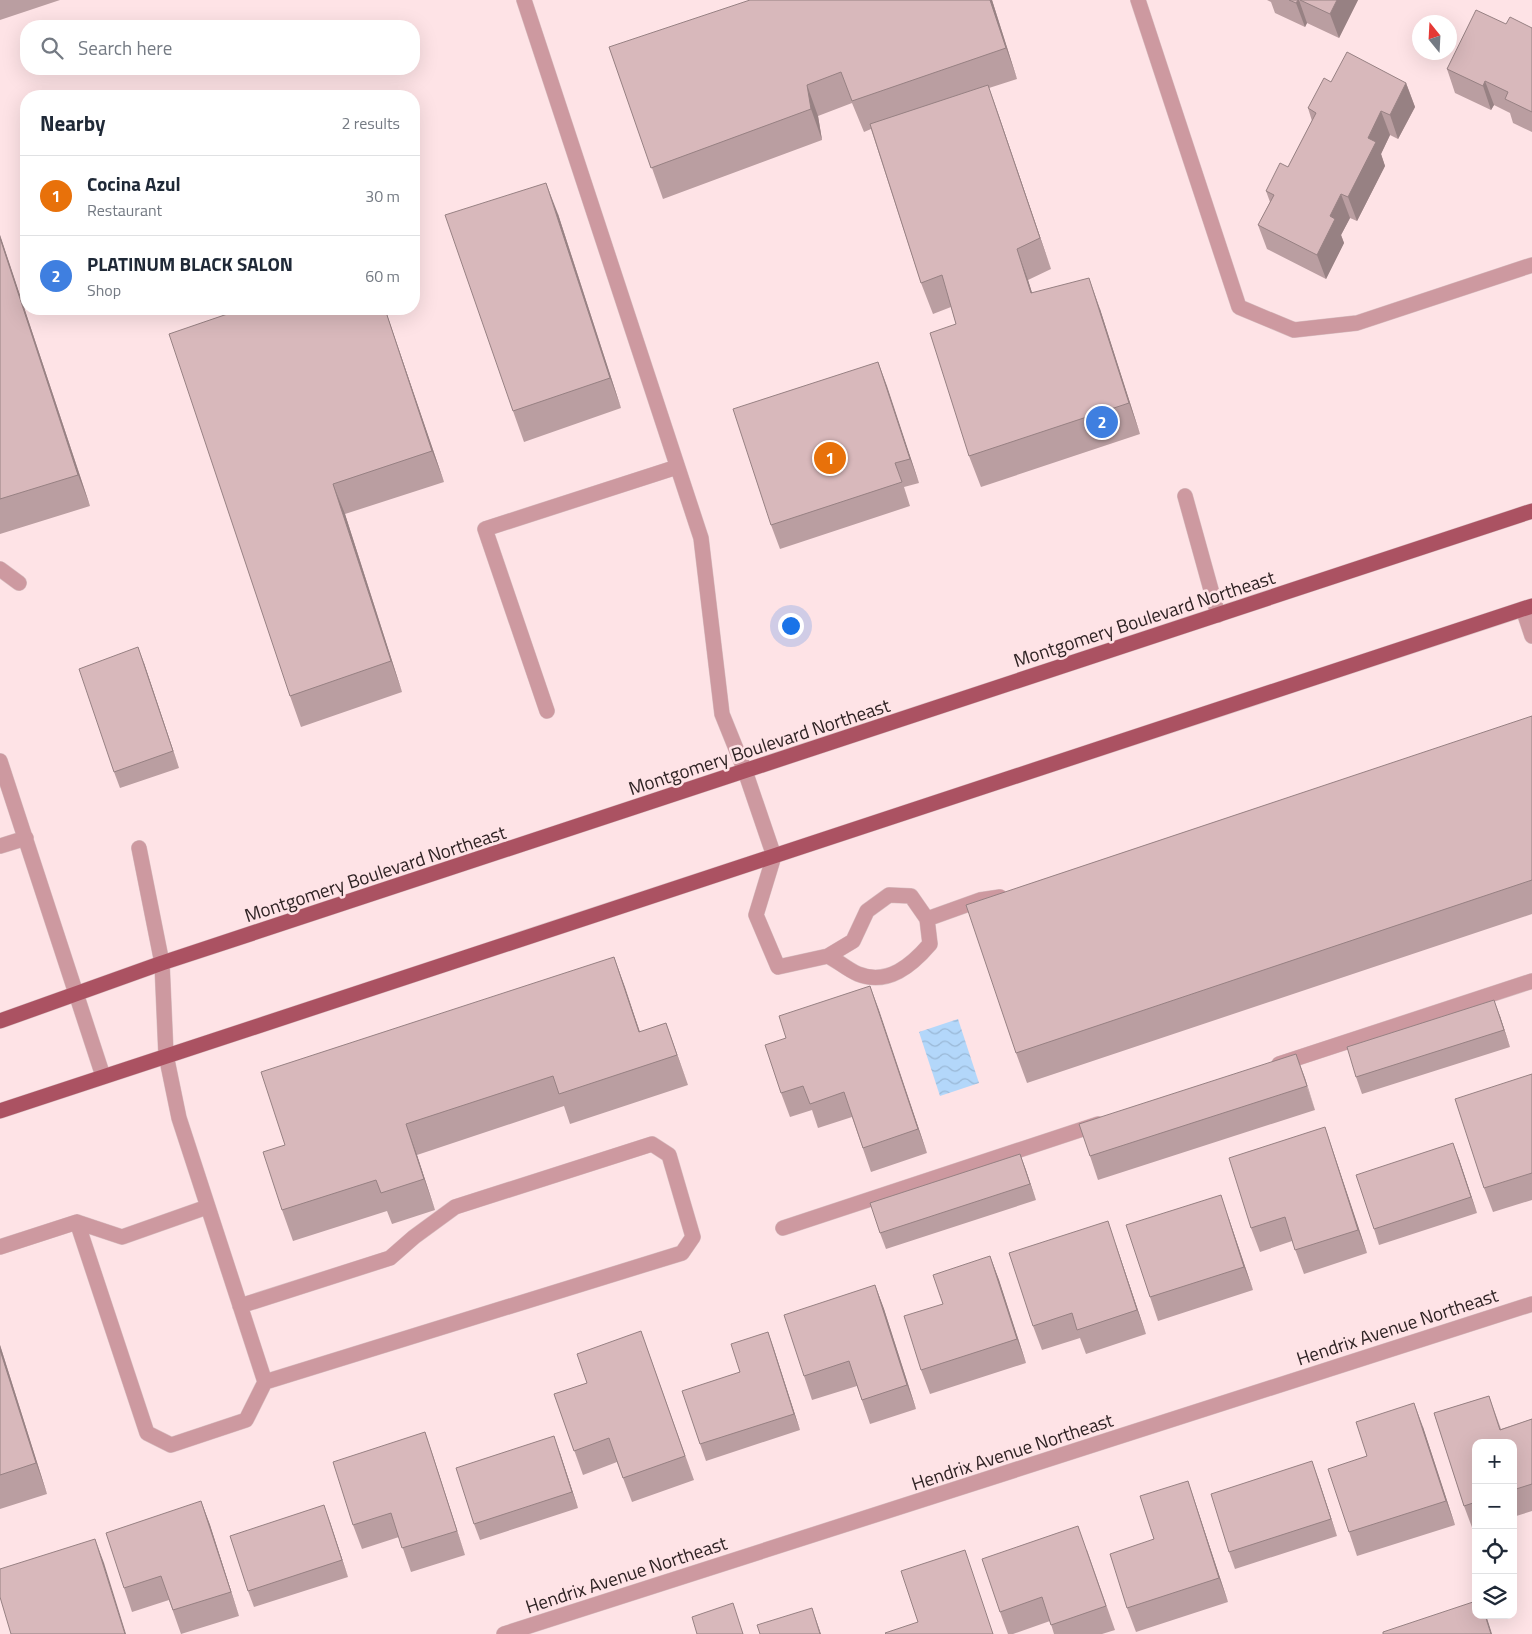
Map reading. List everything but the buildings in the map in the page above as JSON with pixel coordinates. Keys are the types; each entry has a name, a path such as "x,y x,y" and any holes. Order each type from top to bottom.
{"main road":[{"name":"Montgomery Boulevard Northeast","path":"0,1021 162,964 1532,511"},
{"path":"0,1111 1527,608"}],"street":[{"path":"524,0 701,538 722,714 745,771 774,856 756,915 778,967 828,956 853,941 868,911 889,895 911,896 927,918 930,944 912,965 884,978 858,974 828,956"},
{"path":"1138,0 1239,307 1294,330 1356,323 1532,265"},
{"path":"547,712 485,529 677,467"},
{"path":"1186,496 1218,615"},
{"path":"0,569 19,583"},
{"path":"1527,608 1532,636"},
{"path":"0,761 78,994 103,1076"},
{"path":"0,846 26,838"},
{"path":"77,1222 147,1433 171,1444 246,1420 265,1382 178,1118 166,1055 162,964 139,848"},
{"path":"927,918 980,900 1014,895"},
{"path":"1266,1068 1532,981"},
{"path":"783,1228 1115,1118"},
{"path":"240,1306 390,1258 454,1207 652,1144 669,1155 693,1237 682,1254 265,1382"},
{"path":"0,1246 77,1222 122,1237 207,1207"},
{"name":"Hendrix Avenue Northeast","path":"504,1634 1532,1304"}],"water":[{"path":"958,1019 979,1083 940,1096 919,1032"}],"place":[{"name":"PLATINUM BLACK SALON","path":"1102,422"},
{"name":"Cocina Azul","path":"830,458"}]}
